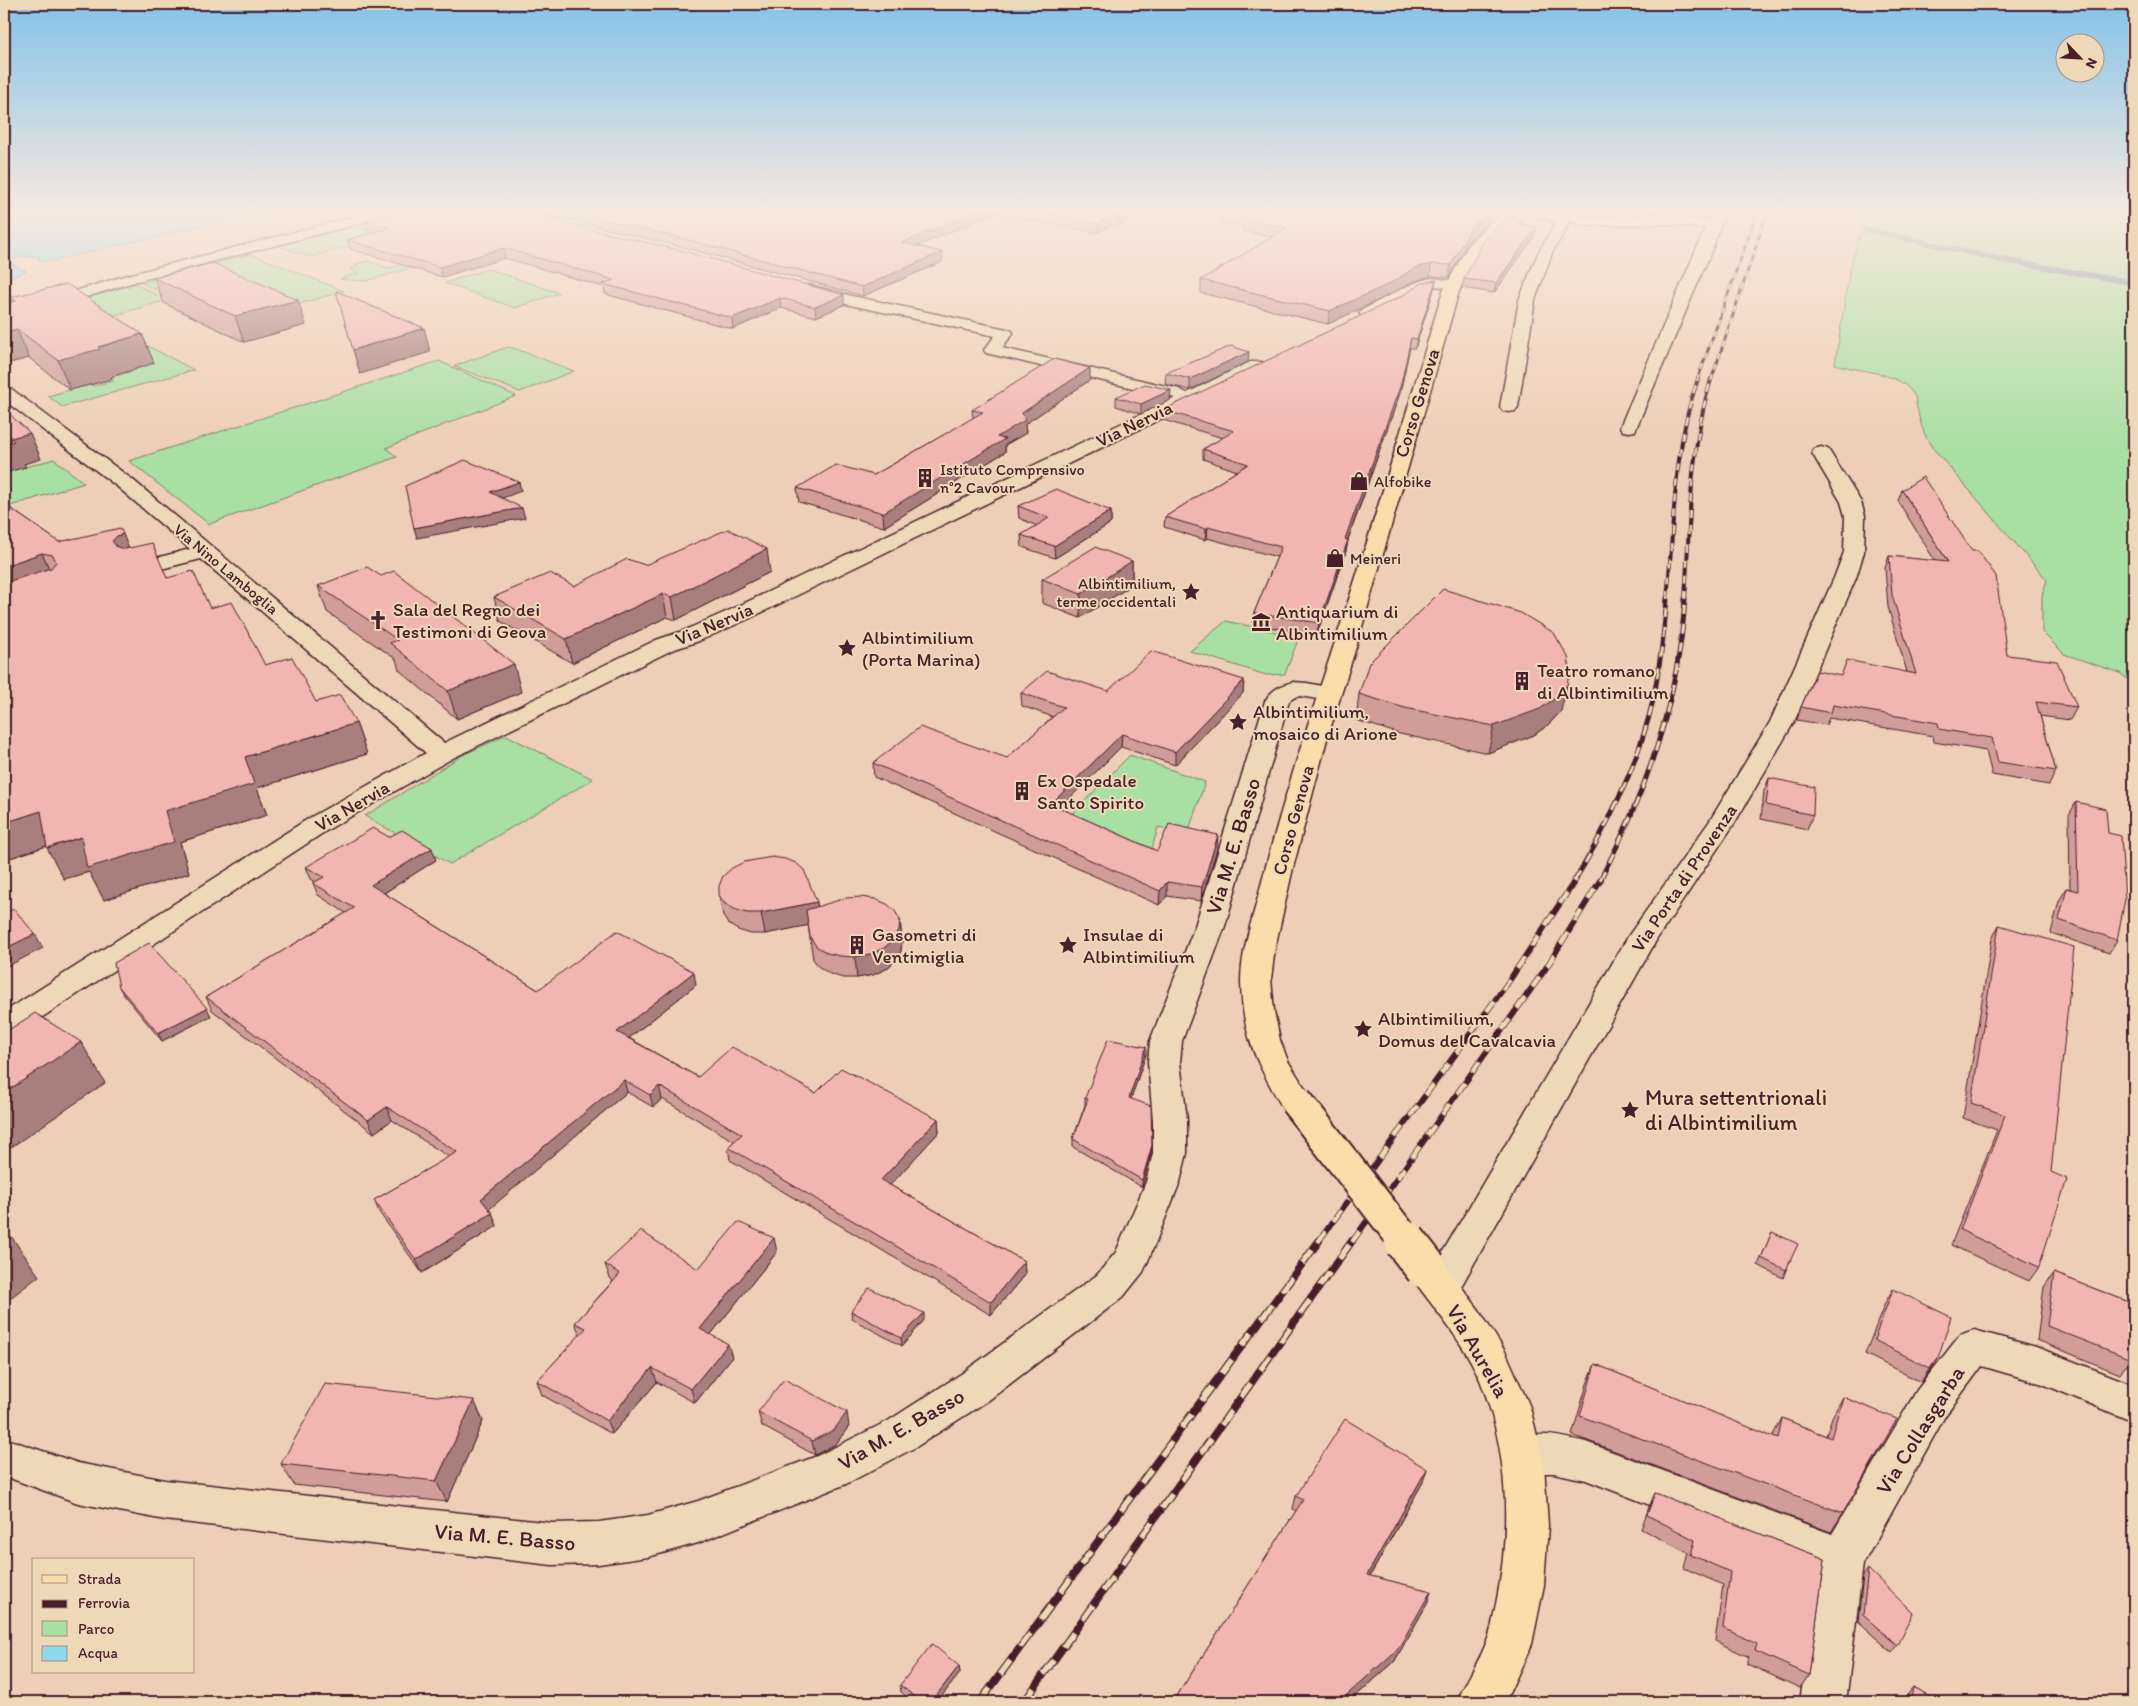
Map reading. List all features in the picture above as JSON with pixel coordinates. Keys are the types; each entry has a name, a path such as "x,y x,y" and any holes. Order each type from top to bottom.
{"main road":[{"name":"Corso Genova","path":"1296,1101 1274,1063 1264,1040 1258,1010 1256,979 1260,948 1279,868 1329,694 1346,644 1451,290"},
{"name":"Via Aurelia","path":"1296,1101 1434,1278 1498,1378 1512,1413 1522,1454 1527,1524 1522,1586 1509,1644 1480,1702"}],"street":[{"path":"4,318 95,290"},
{"path":"809,290 1005,333 992,350 1191,397"},
{"path":"1352,321 1396,300 1410,290"},
{"path":"1509,407 1527,300 1531,290"},
{"path":"1629,427 1688,290"},
{"name":"Via Nervia","path":"4,1027 320,823 442,754 664,645 691,636 754,608 1268,360"},
{"name":"Via Nino Lamboglia","path":"4,392 126,484 442,754"},
{"name":"Via Porta di Provenza","path":"1434,1278 1644,935 1721,824 1782,722 1845,578 1854,552 1855,516 1851,502 1820,453"},
{"path":"137,569 206,552"},
{"name":"Via M. E. Basso","path":"4,1457 78,1483 165,1500 552,1544 590,1544 648,1536 698,1522 832,1470 902,1434 975,1386 1076,1312 1110,1286 1130,1261 1163,1182 1170,1153 1170,1120 1164,1062 1166,1041 1210,926 1277,701 1281,693 1288,690 1329,694"},
{"name":"Via Collasgarba","path":"1824,1702 1842,1559 1931,1403 1974,1347 2003,1352 2059,1372 2134,1404"},
{"path":"1522,1454 1554,1454 1586,1461 1842,1559"}],"green space":[{"path":"116,290 146,290 167,300 98,320 194,370 62,407 48,396 91,384 93,386 114,381 110,377 136,370 65,305"},
{"path":"156,290 204,290 173,298"},
{"path":"267,290 344,291 299,304"},
{"path":"464,290 549,290 559,293 515,308"},
{"path":"1847,290 2134,290 2134,684 2120,673 2064,654 2042,632 2042,596 2047,580 1932,447 1921,424 1915,397 1909,388 1890,377 1835,364"},
{"path":"508,347 574,371 520,392 454,366"},
{"path":"439,361 516,396 386,448 397,457 209,524 129,461"},
{"path":"54,459 84,483 4,508 4,473"},
{"path":"1226,621 1299,637 1285,674 1266,675 1190,651"},
{"path":"506,735 593,779 450,864 365,816 463,755"},
{"path":"1130,755 1205,782 1188,833 1158,827 1151,852 1069,817"}],"building":[{"path":"43,290 75,290 142,334 98,347 100,349 58,360 17,329 4,332 4,304 16,301 11,297"},
{"path":"179,290 274,290 298,300 235,316"},
{"path":"624,290 824,290 844,295 815,307 780,298 732,318"},
{"path":"1241,290 1377,290 1330,311"},
{"path":"1412,290 1433,290 1417,339 1411,338 1401,384 1345,539 1348,540 1319,623 1254,613 1281,547 1165,517 1248,464 1203,449 1234,431 1163,410"},
{"path":"336,291 383,311 424,328 353,350"},
{"path":"1231,346 1249,352 1190,379 1166,373"},
{"path":"1054,359 1090,368 1022,413 1025,420 997,437 1005,439 883,513 797,488 836,465 874,475 983,412 972,410"},
{"path":"1145,384 1171,390 1141,404 1116,397"},
{"path":"4,409 30,433 11,438 14,441 4,444"},
{"path":"465,460 519,482 490,492 522,508 414,528 405,486"},
{"path":"1923,477 1972,551 1978,551 1996,576 2007,655 2057,661 2077,707 2036,702 2056,771 1998,762 1992,738 1939,729 1938,723 1833,705 1831,713 1801,707 1817,671 1841,676 1847,660 1916,674 1892,595 1889,556 1948,562 1902,490"},
{"path":"1056,489 1111,511 1054,546 1021,535 1049,518 1018,506"},
{"path":"4,504 59,542 120,528 123,534 117,536 112,541 117,547 125,549 152,543 167,578 193,571 210,608 232,602 265,665 292,657 316,702 340,695 356,723 245,757 254,784 165,811 174,842 87,868 81,837 47,848 41,811 4,823 4,583 51,568 56,562 53,555 42,553 4,566"},
{"path":"728,529 767,549 672,597 663,594 566,639 494,597 550,573 574,586 627,559 645,565"},
{"path":"1095,547 1132,561 1081,594 1042,579"},
{"path":"367,567 381,576 394,571 514,664 448,691 390,643 398,640 318,586"},
{"name":"Teatro romano di Albintimilium","path":"1443,589 1521,613 1554,633 1568,657 1570,670 1567,685 1554,699 1540,709 1494,726 1405,708 1359,694 1369,663"},
{"path":"1151,651 1244,680 1175,752 1122,734 1051,804 1157,851 1169,824 1218,835 1202,887 1167,882 1160,891 873,763 920,727 1007,758 1064,707 1021,693 1047,671 1108,691"},
{"path":"1769,778 1814,787 1813,815 1766,805"},
{"path":"2076,802 2106,809 2108,833 2121,836 2125,899 2117,940 2059,920 2067,888 2078,891"},
{"path":"373,828 389,837 402,830 432,848 371,885 538,990 617,931 694,972 617,1032 698,1077 732,1047 816,1093 841,1068 938,1119 881,1180 1024,1261 991,1302 728,1147 742,1134 659,1086 650,1095 624,1080 481,1199 492,1213 416,1260 374,1200 457,1152 387,1107 368,1120 206,997 354,908 313,883 324,877 306,867"},
{"path":"772,857 796,863 804,870 817,902 761,913 747,913 734,909 724,903 719,895 719,886 723,876 732,868 744,862"},
{"path":"861,897 875,899 887,904 895,911 900,920 899,930 893,940 884,948 870,954 855,957 827,953 816,946 810,937 806,910 846,898"},
{"path":"14,909 35,934 4,949 4,914"},
{"path":"1999,925 2074,947 2051,1172 2067,1179 2039,1267 1960,1230 2005,1115 1971,1103"},
{"path":"149,943 207,1008 158,1033 119,987 114,963"},
{"path":"35,1013 81,1042 4,1093 4,1033"},
{"path":"1108,1039 1146,1047 1129,1098 1151,1106 1152,1145 1142,1180 1073,1139 1088,1099 1085,1098"},
{"path":"738,1222 774,1238 700,1329 728,1344 691,1389 652,1368 607,1421 537,1381 586,1328 575,1323 620,1274 605,1264 641,1231 698,1269"},
{"path":"4,1230 11,1236 4,1241"},
{"path":"1772,1232 1798,1244 1786,1270 1761,1258"},
{"path":"2054,1273 2134,1304 2134,1341 2132,1340 2131,1359 2047,1326"},
{"path":"869,1288 924,1313 901,1338 851,1311"},
{"path":"1893,1289 1951,1317 1938,1358 1930,1368 1874,1340"},
{"path":"1595,1364 1778,1439 1782,1418 1831,1438 1843,1397 1897,1419 1843,1513 1580,1416"},
{"path":"784,1379 847,1412 834,1430 812,1441 758,1412"},
{"path":"325,1384 474,1400 436,1481 281,1464"},
{"path":"1345,1419 1427,1469 1367,1575 1431,1591 1398,1649 1339,1702 1173,1702 1303,1500 1296,1496"},
{"path":"1655,1493 1825,1559 1809,1675 1755,1651 1757,1644 1723,1628 1730,1572 1691,1555 1695,1540 1647,1515"},
{"path":"1868,1569 1913,1613 1897,1645 1863,1615"},
{"path":"932,1644 959,1666 931,1702 921,1702 900,1685"},
{"path":"1913,1688 1941,1702 1910,1702"}],"railway":[{"path":"1697,381 1730,290"},
{"path":"1711,381 1741,290"},
{"path":"1667,599 1679,460 1690,405 1698,379"},
{"path":"1685,599 1694,461 1698,434 1711,379"},
{"path":"1575,880 1599,838 1621,793 1640,747 1653,700 1662,649 1667,598"},
{"path":"1600,880 1632,813 1658,744 1676,672 1685,598"},
{"path":"1318,1242 1509,981 1576,879"},
{"path":"1352,1242 1546,968 1601,879"},
{"path":"980,1702 1319,1241"},
{"path":"1024,1702 1352,1241"}],"place":[{"name":"Istituto Comprensivo n°2 Cavour","path":"925,478"},
{"name":"Alfobike","path":"1359,481"},
{"name":"Meineri","path":"1335,558"},
{"name":"Albintimilium, terme occidentali","path":"1191,592"},
{"name":"Sala del Regno dei Testimoni di Geova","path":"378,620"},
{"name":"Antiquarium di Albintimilium","path":"1261,622"},
{"name":"Albintimilium (Porta Marina)","path":"847,648"},
{"name":"Teatro romano di Albintimilium","path":"1522,681"},
{"name":"Albintimilium, mosaico di Arione","path":"1238,722"},
{"name":"Ex Ospedale Santo Spirito","path":"1022,791"},
{"name":"Gasometri di Ventimiglia","path":"857,945"},
{"name":"Insulae di Albintimilium","path":"1068,945"},
{"name":"Albintimilium, Domus del Cavalcavia","path":"1363,1029"},
{"name":"Mura settentrionali di Albintimilium","path":"1630,1110"}]}
